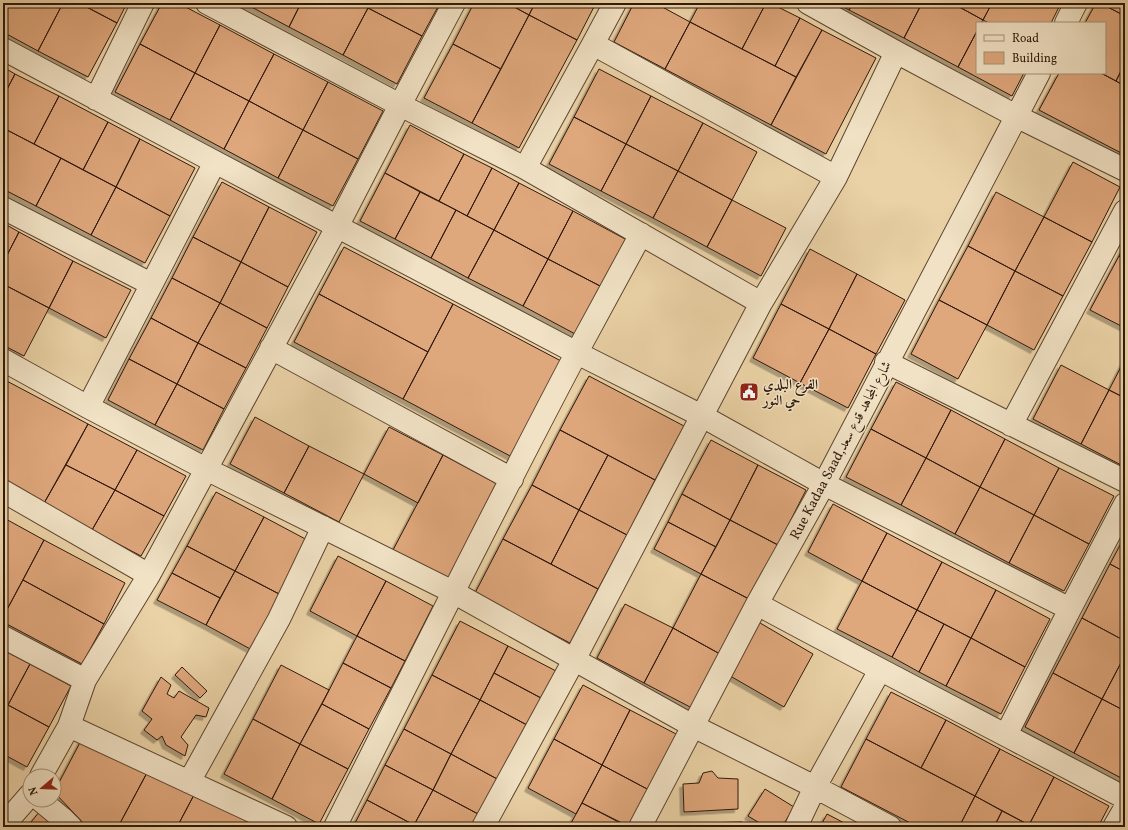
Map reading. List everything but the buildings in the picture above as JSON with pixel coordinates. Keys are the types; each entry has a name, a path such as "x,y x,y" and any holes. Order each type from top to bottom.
{"street":[{"path":"96,99 143,3"},
{"path":"207,3 400,105 524,168 761,303"},
{"path":"45,768 69,726 85,680 149,575 270,348 337,227 454,3"},
{"path":"524,168 615,3"},
{"path":"808,3 1016,116 1125,170"},
{"path":"1066,22 1076,3"},
{"path":"593,44 836,177"},
{"path":"3,49 337,227 577,353 702,416 824,484 1070,609"},
{"path":"483,827 574,660 761,303 836,177 896,52"},
{"name":"Rue Kadaa Saad,شارع المجاهد قدع سعد","path":"640,827 757,604 824,484 886,362 1038,74"},
{"path":"88,407 215,162"},
{"path":"3,208 151,284"},
{"path":"1011,424 1125,211"},
{"path":"335,827 453,592 577,353 641,234"},
{"path":"270,348 512,479"},
{"path":"3,360 206,469 453,592 693,726 815,787 890,827"},
{"path":"886,362 1125,481"},
{"path":"4,492 149,575"},
{"path":"1006,735 1125,504"},
{"path":"189,782 279,619 323,527"},
{"path":"757,604 1125,798"},
{"path":"3,637 85,680"},
{"path":"796,827 815,787 880,670"},
{"path":"69,726 286,827"},
{"path":"3,826 22,804"},
{"path":"50,808 70,827"},
{"path":"1114,827 1125,808"}],"place":[{"name":"الفرع البلدي حي النور","path":"749,392"}]}
